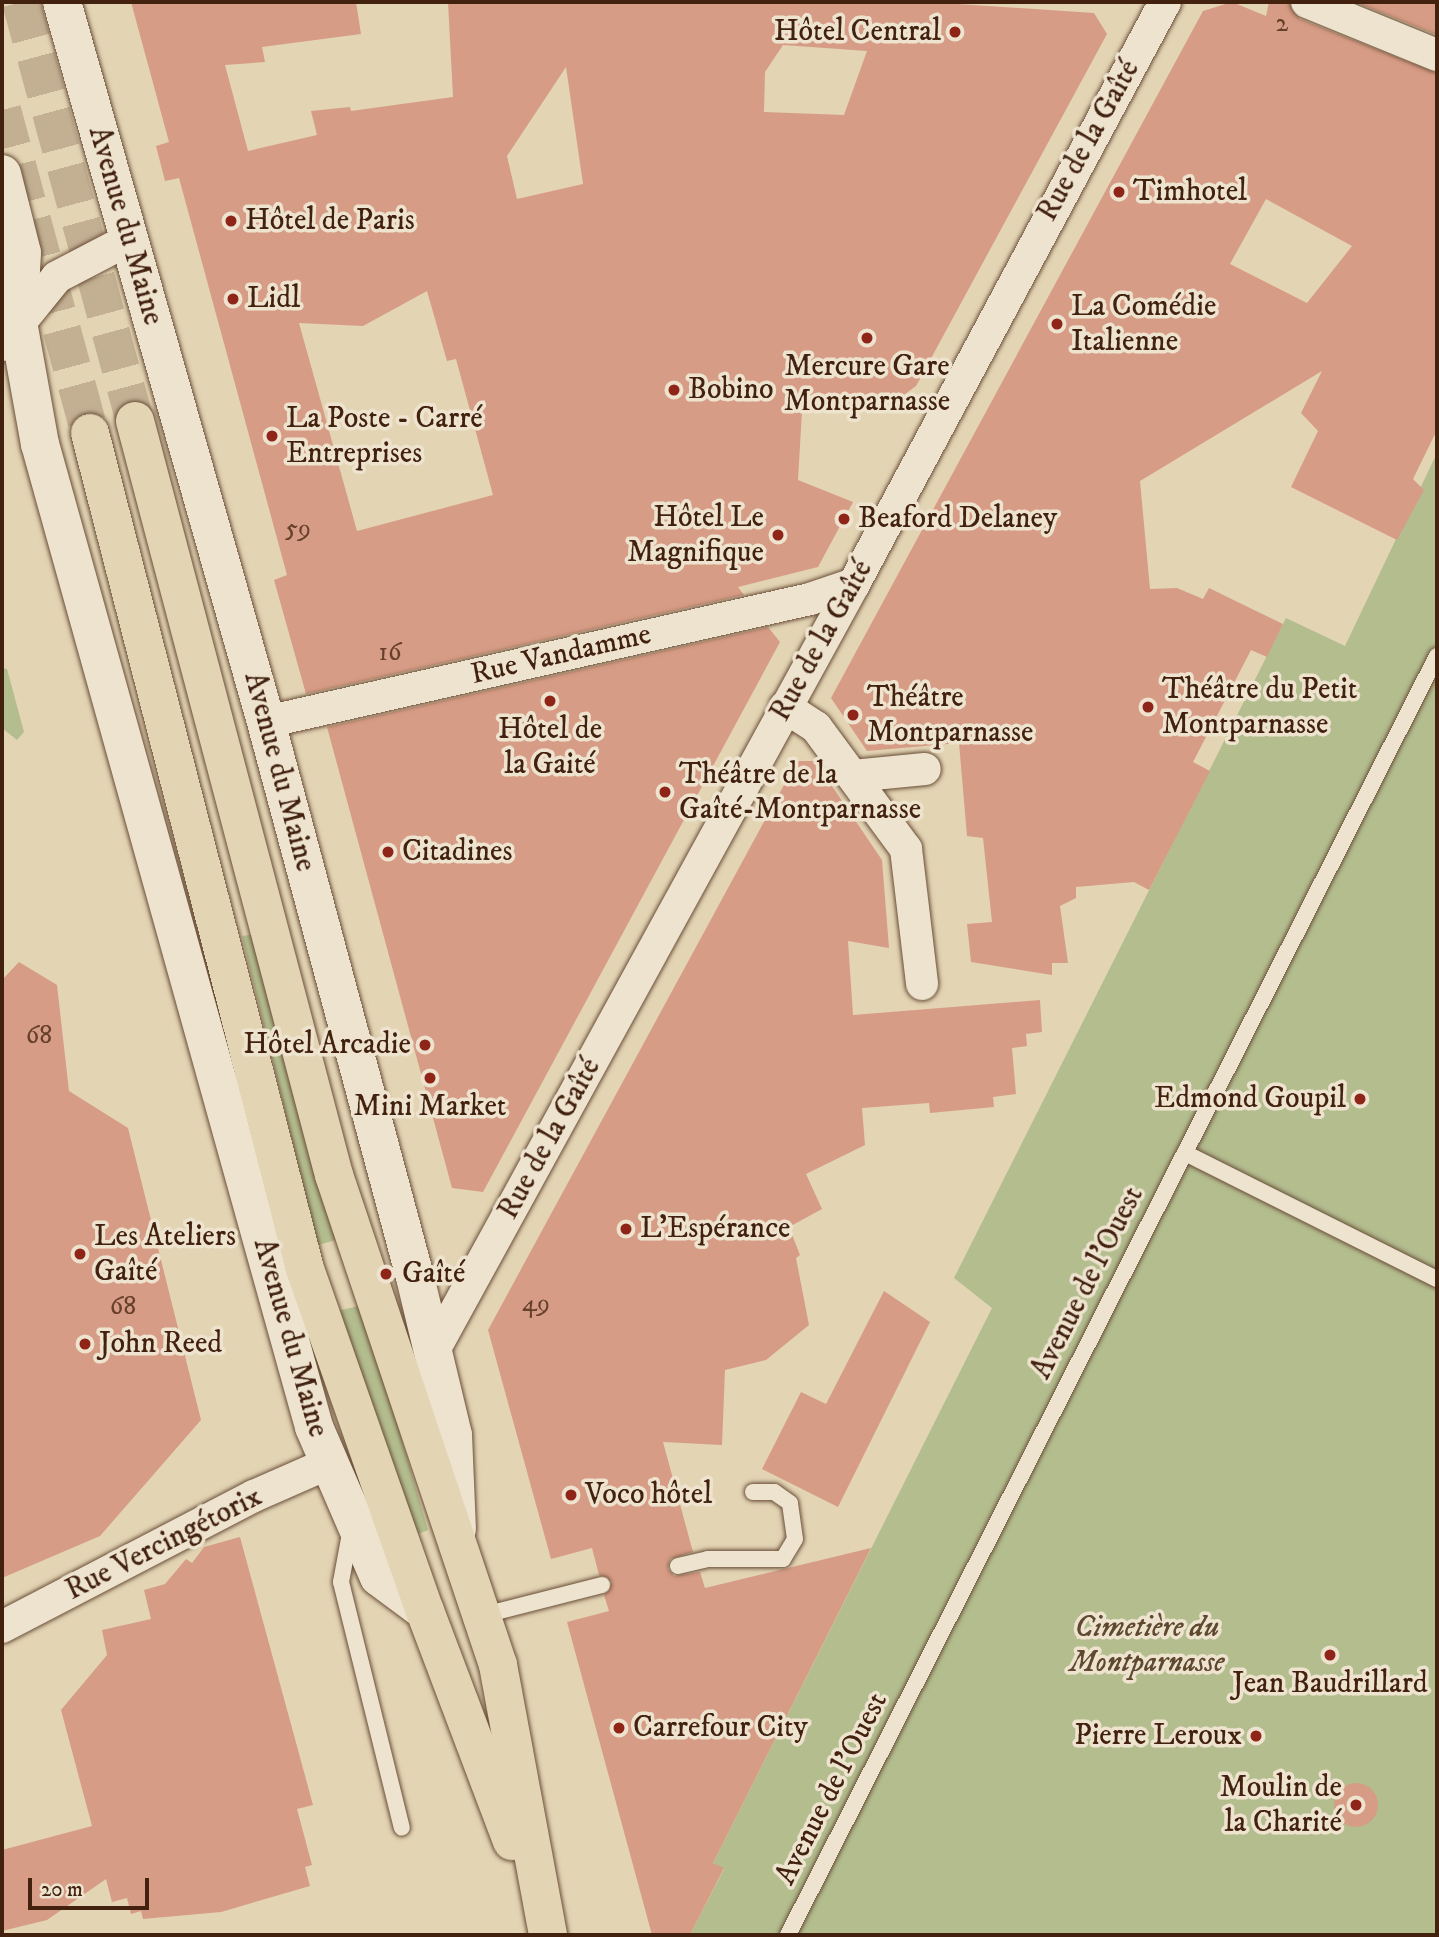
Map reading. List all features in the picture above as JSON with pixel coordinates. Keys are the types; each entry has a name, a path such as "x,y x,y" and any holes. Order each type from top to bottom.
{"main road":[{"name":"Avenue du Maine","path":"62,2 266,722 433,1352 453,1435 458,1549"},
{"name":"Avenue du Maine","path":"2,174 22,253 10,334 327,1464 379,1577 425,1611"},
{"name":"Avenue du Maine","path":"135,421 334,1175 498,1665 548,1935"},
{"name":"Avenue du Maine","path":"90,433 306,1269 425,1611 548,1935"}],"street":[{"name":"Rue de la Gaîté","path":"433,1352 854,584 1164,2"},
{"path":"1307,2 1437,55"},
{"path":"10,334 57,277 128,240"},
{"name":"Rue Vandamme","path":"266,722 810,598 854,584"},
{"path":"785,707 816,727 906,849 922,984"},
{"path":"853,776 925,769"},
{"name":"Rue Vercingétorix","path":"2,1627 254,1496 327,1464"}],"lane":[{"name":"Avenue de l'Ouest","path":"788,1935 1437,656"},
{"path":"1185,1153 1437,1279"},
{"path":"678,1566 708,1559 783,1559 795,1539 790,1503 774,1493 753,1493"},
{"path":"352,1522 341,1582 402,1828"},
{"path":"480,1616 602,1585"}],"green space":[{"name":"Cimetière du Montparnasse","path":"1437,453 1437,1935 690,1935 724,1869 713,1863 992,1308 954,1278 1286,618 1345,646"},
{"path":"2,668 7,669 24,732 17,740 2,728"},
{"path":"256,934 343,1238 318,1245 242,936"},
{"path":"363,1305 428,1530 418,1534 337,1311"}],"building":[{"path":"131,2 356,2 361,34 262,47 265,62 225,65 248,151 317,135 311,111 350,107 351,111 453,97 448,2 928,2 1094,13 1107,34 916,386 893,403 802,411 798,480 853,502 818,567 738,587 744,595 306,694 274,580 287,575 179,178 165,181 156,146 169,142","holes":["783,45 867,51 844,115 764,112 765,72","566,67 583,184 517,199 507,156","427,291 447,361 456,359 493,495 357,531 299,323 363,326"]},
{"path":"1232,2 1266,16 1269,2 1289,2 1300,19 1437,73 1437,430 1413,479 1424,490 1397,540 1291,487 1318,431 1301,413 1322,371 1140,481 1150,589 1177,588 1203,599 1209,588 1283,624 1267,657 1251,650 1193,762 1210,771 1149,890 1134,882 1076,887 1076,898 1060,906 1068,963 1052,963 1052,975 971,962 967,924 992,922 983,838 967,836 959,743 867,751 831,698 1203,11","holes":["1266,199 1352,246 1307,303 1230,264"]},
{"path":"1355,2 1437,2 1437,35"},
{"path":"768,627 780,642 483,1192 452,1188 327,727"},
{"path":"797,761 815,761 882,860 889,948 848,941 853,1015 1040,1000 1042,1032 1026,1034 1027,1046 1012,1048 1016,1094 993,1097 994,1107 930,1113 929,1103 862,1108 865,1145 806,1174 822,1209 789,1227 800,1255 796,1258 809,1325 766,1360 725,1370 722,1445 663,1442 693,1552 670,1559 668,1569 674,1576 700,1572 705,1588 871,1548 713,1863 724,1868 690,1935 652,1935 567,1622 609,1611 604,1595 612,1582 599,1575 592,1548 551,1559 488,1330"},
{"name":"Les Ateliers Gaîté","path":"19,962 57,985 69,1091 128,1128 201,1420 100,1536 2,1578 2,980"},
{"path":"884,1291 930,1322 838,1507 762,1469 801,1392 826,1404"},
{"path":"240,1537 313,1805 297,1809 312,1865 305,1867 310,1886 221,1912 143,1919 141,1911 131,1914 127,1898 112,1902 106,1879 47,1920 2,1931 2,1850 92,1826 61,1710 107,1655 102,1630 151,1619 144,1590 165,1584 186,1559 192,1563 204,1547"},
{"name":"Moulin de la Charité","path":"1356,1783 1371,1790 1378,1805 1371,1820 1356,1827 1341,1820 1334,1805 1341,1790"}],"tunnel":[{"path":"21,2 135,421"},
{"path":"2,110 90,433"}],"place":[{"name":"Hôtel Central","path":"955,32"},
{"name":"Timhotel","path":"1119,192"},
{"name":"Hôtel de Paris","path":"231,221"},
{"name":"Lidl","path":"233,299"},
{"name":"La Comédie Italienne","path":"1057,324"},
{"name":"Mercure Gare Montparnasse","path":"867,338"},
{"name":"Bobino","path":"674,390"},
{"name":"La Poste - Carré Entreprises","path":"272,436"},
{"name":"Beaford Delaney","path":"844,519"},
{"name":"Hôtel Le Magnifique","path":"778,535"},
{"name":"Hôtel de la Gaité","path":"550,701"},
{"name":"Théâtre du Petit Montparnasse","path":"1148,707"},
{"name":"Théâtre Montparnasse","path":"853,715"},
{"name":"Théâtre de la Gaîté-Montparnasse","path":"665,792"},
{"name":"Citadines","path":"388,852"},
{"name":"Hôtel Arcadie","path":"425,1045"},
{"name":"Mini Market","path":"430,1078"},
{"name":"Edmond Goupil","path":"1360,1099"},
{"name":"L'Espérance","path":"626,1229"},
{"name":"Les Ateliers Gaîté","path":"80,1254"},
{"name":"Gaîté","path":"386,1274"},
{"name":"John Reed","path":"85,1344"},
{"name":"Voco hôtel","path":"571,1495"},
{"name":"Jean Baudrillard","path":"1330,1655"},
{"name":"Carrefour City","path":"619,1728"},
{"name":"Pierre Leroux","path":"1256,1736"},
{"name":"Moulin de la Charité","path":"1356,1805"}]}
